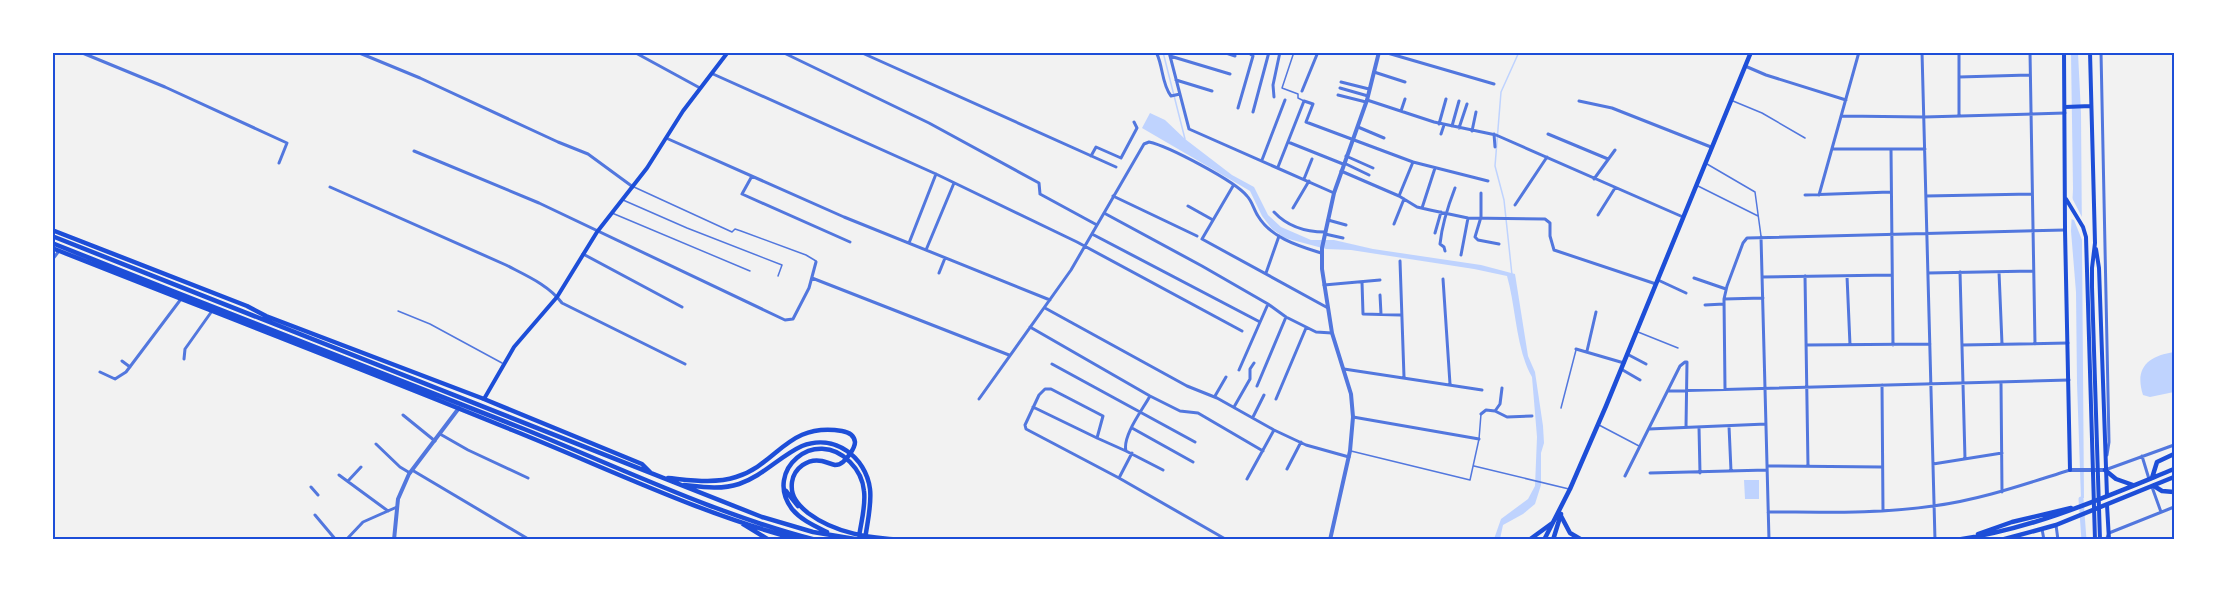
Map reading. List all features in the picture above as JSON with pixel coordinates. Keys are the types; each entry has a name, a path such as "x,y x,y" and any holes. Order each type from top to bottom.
{"main road":[{"path":"459,408 484,399 523,335 557,297 597,232 633,187 700,88 728,52"},
{"path":"1544,540 1570,489 1598,425 1751,52"},
{"path":"2064,52 2070,470"},
{"path":"2090,52 2095,245 2099,268 2107,497"},
{"path":"2065,106 2091,106"},
{"path":"2065,198 2086,237 2095,540"},
{"path":"52,230 484,399 642,464 656,476 712,481 728,479 749,471 789,441 804,434 834,430 851,434 855,440 854,448 842,463 835,465 818,460 811,461 803,465 795,474 792,491 802,508"},
{"path":"52,236 285,328 728,513 816,540"},
{"path":"52,243 225,317 442,401 715,513 800,540"},
{"path":"2095,245 2092,287 2100,540"},
{"path":"52,248 60,248 233,315 270,330 280,337 356,359 762,517 861,540"},
{"path":"225,317 233,315"},
{"path":"442,401 451,396 452,391 449,386"},
{"path":"495,423 491,417 493,410 504,408"},
{"path":"678,484 712,487 735,485 756,476 786,455 806,445 823,442 838,446 856,459 869,482 870,501 861,540"},
{"path":"832,535 796,514 787,500 784,486 788,469 801,454 814,449 834,451 845,457 855,467 864,487 861,540"},
{"path":"2150,479 2157,462 2175,454"},
{"path":"1956,540 1970,538 2012,522 2082,506 2150,479 2175,466"},
{"path":"2105,470 2116,479 2136,485"},
{"path":"2001,540 2056,525 2175,479"},
{"path":"784,486 790,499 825,524 838,530 904,540"},
{"path":"2153,486 2162,491 2175,492"},
{"path":"2107,505 2108,540"},
{"path":"1553,540 1561,516 1561,508"},
{"path":"715,513 721,510"},
{"path":"728,513 769,540"},
{"path":"1561,516 1570,532 1582,540"},
{"path":"1529,540 1551,524"}],"street":[{"path":"80,52 165,87 287,143 279,163"},
{"path":"357,52 588,154 633,187"},
{"path":"634,52 700,88"},
{"path":"782,52 929,123 1029,177 1039,183 1040,194 1097,224"},
{"path":"860,52 1116,167"},
{"path":"1152,52 1156,54 1161,63 1168,91 1174,96 1180,94"},
{"path":"1223,52 1235,56"},
{"path":"1238,108 1253,56 1248,52"},
{"path":"1253,112 1269,52"},
{"path":"1274,97 1273,85 1280,52"},
{"path":"1302,91 1318,52"},
{"path":"1330,540 1349,457 1353,417 1351,394 1332,333 1321,251 1334,193 1367,99 1379,52"},
{"path":"1384,52 1494,84"},
{"path":"1819,195 1859,52"},
{"path":"1922,52 1935,540"},
{"path":"1959,52 1959,116"},
{"path":"2030,52 2035,344"},
{"path":"2102,52 2109,442 2105,470"},
{"path":"1170,54 1230,74"},
{"path":"1170,54 1189,129 1334,193"},
{"path":"1745,66 1766,75 1847,100"},
{"path":"1374,72 1405,82"},
{"path":"713,74 936,174 1084,245 1242,331"},
{"path":"1959,77 2030,75"},
{"path":"1176,80 1212,91"},
{"path":"1341,82 1369,89"},
{"path":"1340,88 1439,123 1495,134 1683,217"},
{"path":"1338,94 1367,99"},
{"path":"1401,111 1405,99"},
{"path":"1439,123 1446,99"},
{"path":"1262,160 1285,100"},
{"path":"1278,167 1304,101 1313,104 1306,122 1413,162 1488,181"},
{"path":"1452,126 1459,101"},
{"path":"1579,101 1612,108 1713,147"},
{"path":"1460,128 1467,104"},
{"path":"1472,130 1476,112"},
{"path":"1842,116 1924,117 2065,113"},
{"path":"1091,156 1096,147 1121,158 1137,128 1134,122"},
{"path":"1441,134 1444,124"},
{"path":"1358,127 1384,138"},
{"path":"1495,134 1495,147"},
{"path":"1548,134 1608,159"},
{"path":"666,138 843,217 1049,299"},
{"path":"979,399 1008,354 1046,308 1049,299 1092,234 1144,144 1149,142 1191,161 1234,186 1248,197 1259,218 1279,236 1321,251"},
{"path":"1288,142 1369,175"},
{"path":"1832,149 1924,148"},
{"path":"1891,149 1893,345"},
{"path":"1594,179 1615,150"},
{"path":"414,151 539,203 785,320 793,319 812,278 816,262"},
{"path":"1346,156 1373,168"},
{"path":"1515,205 1547,157"},
{"path":"1304,179 1312,159"},
{"path":"1399,196 1413,162"},
{"path":"1422,208 1435,168"},
{"path":"1341,171 1422,208 1468,218 1545,219 1550,223 1550,236 1554,250 1686,293"},
{"path":"909,243 936,174"},
{"path":"752,176 741,194 850,242"},
{"path":"1293,208 1309,181"},
{"path":"926,250 954,183"},
{"path":"1234,186 1202,239 1328,308"},
{"path":"330,187 506,265 531,278 562,303 685,364"},
{"path":"1435,233 1455,188"},
{"path":"1598,215 1615,188"},
{"path":"1805,195 1890,192"},
{"path":"1482,193 1481,218 1475,237 1478,240 1499,244"},
{"path":"1926,196 2032,194"},
{"path":"1113,196 1197,236"},
{"path":"1394,224 1404,200"},
{"path":"1188,207 1213,220"},
{"path":"1274,212 1303,231 1343,238"},
{"path":"1443,212 1440,244 1444,247 1444,251"},
{"path":"1104,213 1268,304 1306,328 1316,332 1332,333"},
{"path":"1461,255 1468,218"},
{"path":"1328,220 1346,225"},
{"path":"1725,389 1724,301 1726,289 1744,241 1750,238 2065,230"},
{"path":"1092,234 1260,322"},
{"path":"1266,273 1279,236"},
{"path":"1761,237 1769,540"},
{"path":"52,260 60,248"},
{"path":"583,254 682,307"},
{"path":"939,273 945,258"},
{"path":"1400,261 1400,315 1404,376"},
{"path":"1928,273 2033,271"},
{"path":"1960,272 1965,459"},
{"path":"2000,272 2002,344"},
{"path":"1762,277 1891,275"},
{"path":"1805,276 1808,466"},
{"path":"1847,276 1850,345"},
{"path":"812,278 1008,354"},
{"path":"1694,278 1726,289"},
{"path":"1443,279 1450,384"},
{"path":"1324,285 1380,280"},
{"path":"1362,282 1362,313 1400,315"},
{"path":"1380,295 1381,314"},
{"path":"1705,305 1763,298"},
{"path":"100,372 115,379 130,368 181,299"},
{"path":"1239,370 1268,304"},
{"path":"1046,308 1187,386 1215,397 1274,430 1301,442 1349,457"},
{"path":"184,359 185,349 212,311"},
{"path":"1587,351 1596,312"},
{"path":"1257,386 1286,317"},
{"path":"1030,327 1150,396 1180,411 1198,413 1263,451"},
{"path":"1276,399 1306,328"},
{"path":"1962,345 2068,343"},
{"path":"1806,345 1930,344"},
{"path":"1576,349 1624,363"},
{"path":"1628,354 1646,364"},
{"path":"122,361 130,368"},
{"path":"1625,476 1680,366 1687,362 1686,427"},
{"path":"1234,407 1250,380 1250,369 1254,363"},
{"path":"1052,364 1195,442"},
{"path":"1344,369 1404,376 1482,390"},
{"path":"1621,369 1640,380"},
{"path":"1215,397 1226,377"},
{"path":"1669,391 2069,380"},
{"path":"2001,382 2002,492"},
{"path":"1882,385 1883,511"},
{"path":"1495,411 1500,404 1502,388"},
{"path":"1097,438 1103,416 1051,389 1041,392 1025,425 1026,429 1119,478 1227,540"},
{"path":"1252,418 1264,395"},
{"path":"1126,451 1124,445 1150,396"},
{"path":"1033,406 1163,470"},
{"path":"394,540 401,491 411,471 459,408"},
{"path":"1481,414 1486,410 1508,417 1532,416"},
{"path":"403,415 435,441"},
{"path":"1353,417 1479,439"},
{"path":"1649,429 1766,424"},
{"path":"1729,426 1731,471"},
{"path":"1699,427 1700,473"},
{"path":"1132,428 1192,462"},
{"path":"1247,479 1274,430"},
{"path":"440,434 528,478"},
{"path":"1287,469 1301,442"},
{"path":"376,444 400,467 411,471 528,539"},
{"path":"1768,512 1883,511 1934,506 2002,492 2070,470 2105,470 2175,445"},
{"path":"1119,478 1131,453"},
{"path":"1933,464 2002,453"},
{"path":"2142,456 2150,479"},
{"path":"1650,473 1700,473 1808,466 1883,467"},
{"path":"348,481 361,467"},
{"path":"339,475 388,511"},
{"path":"2153,486 2161,512"},
{"path":"311,487 318,495"},
{"path":"346,540 363,522 397,507"},
{"path":"2109,532 2175,507"},
{"path":"315,515 336,540"},
{"path":"2056,525 2058,540"},
{"path":"2042,529 2044,540"}],"lane":[{"path":"1294,52 1282,88 1298,94 1298,98 1304,101"},
{"path":"1732,100 1762,113 1805,138"},
{"path":"1706,164 1755,192 1761,237"},
{"path":"1697,185 1759,216"},
{"path":"633,187 732,232 735,229 748,233 806,255 815,259 816,262"},
{"path":"622,200 782,265 778,276"},
{"path":"612,213 750,271"},
{"path":"1197,236 1202,239"},
{"path":"398,311 430,324 505,365"},
{"path":"1637,331 1678,348"},
{"path":"1561,408 1576,349"},
{"path":"1350,451 1465,481 1470,480 1479,439 1481,414"},
{"path":"1598,425 1639,446"},
{"path":"1473,466 1570,489"}],"water":[{"path":"2071,53 2078,53 2081,113 2084,498 2081,499 2076,292 2071,231 2073,189"},
{"path":"1150,113 1165,120 1185,139 1232,175 1254,187 1268,215 1281,227 1311,240 1334,240 1373,249 1481,265 1515,274 1528,356 1535,372 1544,443 1541,453 1541,485 1535,504 1503,525 1500,539 1494,539 1501,519 1528,499 1535,486 1537,437 1532,377 1519,341 1507,276 1351,250 1326,249 1285,238 1272,229 1262,216 1250,191 1142,128"},
{"path":"2174,352 2174,392 2150,397 2143,395 2141,377 2146,364 2157,356"},
{"path":"1744,480 1759,480 1759,499 1745,499"}],"pier":[{"path":"2072,198 2083,219 2085,336 2082,240 2074,220 2071,219"}],"waterway":[{"path":"1163,52 1185,139"},
{"path":"1512,275 1504,200 1495,166 1501,92 1519,52"},
{"path":"2081,499 2084,540"}]}
